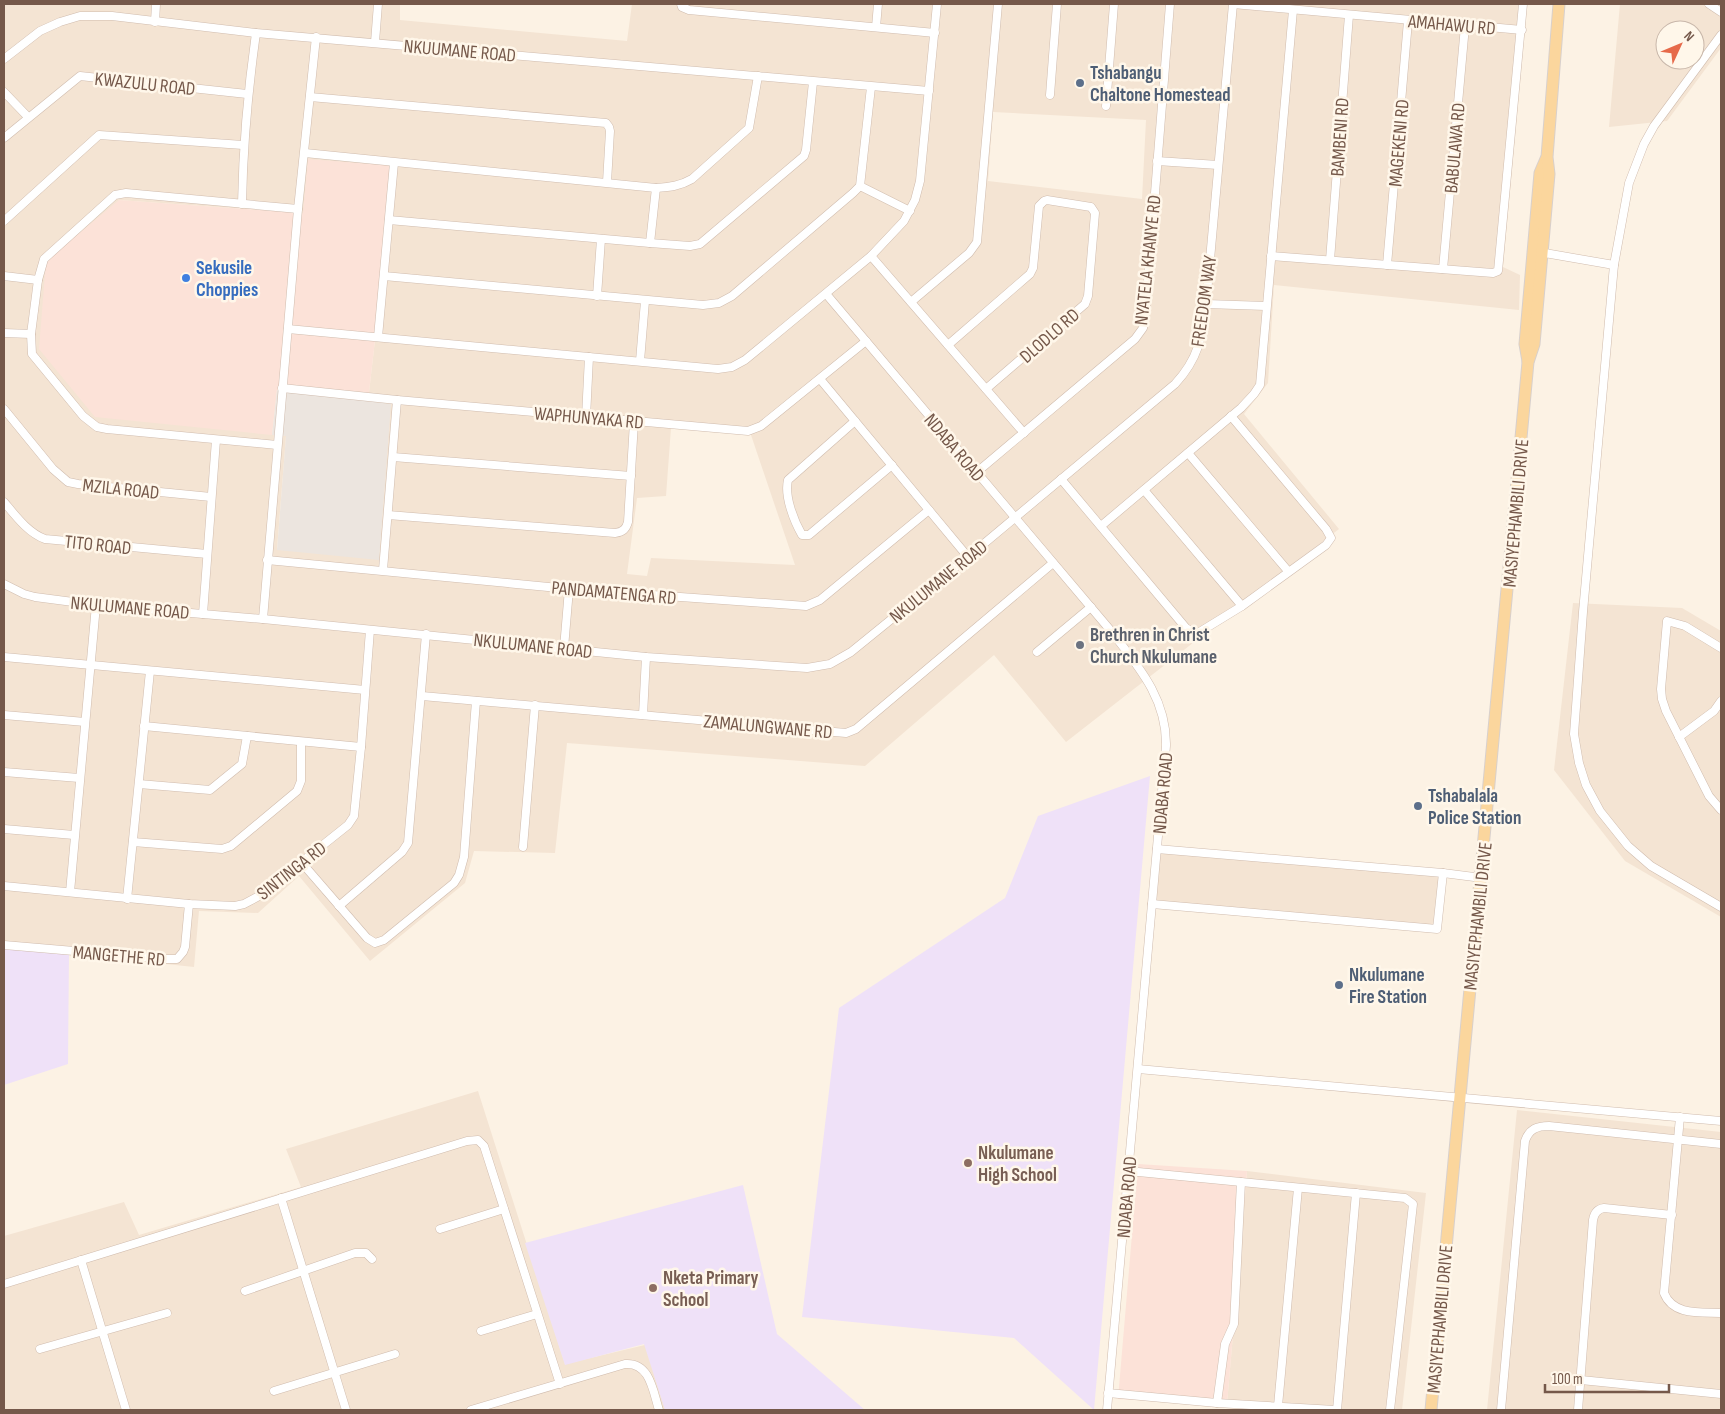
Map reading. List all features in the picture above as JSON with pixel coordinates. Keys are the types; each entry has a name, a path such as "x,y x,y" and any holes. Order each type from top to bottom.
{"main road":[{"name":"MASIYEPHAMBILI DRIVE","path":"1431,1410 1482,878 1528,362 1525,344 1537,252 1540,173 1546,157 1558,4"}],"street":[{"path":"155,22 156,4"},
{"path":"375,42 378,4"},
{"path":"681,4 682,7 689,10 934,33"},
{"path":"876,27 878,4"},
{"path":"288,329 718,369 732,367 746,360 871,256 896,231 910,212 920,180 937,4"},
{"path":"911,302 969,253 977,242 998,4"},
{"path":"1050,94 1057,4"},
{"path":"1106,106 1114,4"},
{"name":"NYATELA KHANYE RD","path":"977,472 1135,339 1142,328 1145,319 1170,4"},
{"name":"AMAHAWU RD","path":"1233,4 1522,30"},
{"name":"FREEDOM WAY","path":"1015,518 1176,384 1200,346 1206,304 1233,4"},
{"path":"1271,256 1493,273 1499,269 1523,4"},
{"path":"1708,4 1721,12"},
{"path":"1101,526 1231,416 1254,394 1260,384 1293,10"},
{"name":"BAMBENI RD","path":"1330,260 1349,14"},
{"name":"NKUUMANE ROAD","path":"4,59 40,31 80,16 112,16 256,33 929,91"},
{"name":"MAGEKENI RD","path":"1388,265 1408,21"},
{"name":"BABULAWA RD","path":"1443,270 1465,26"},
{"path":"242,204 243,145 247,94 256,33"},
{"path":"1721,35 1669,103 1644,144 1629,183 1614,265 1574,734 1586,785 1600,811 1628,846 1651,866 1721,907"},
{"path":"263,619 298,209 316,37"},
{"name":"KWAZULU ROAD","path":"4,138 80,76 247,94"},
{"path":"305,153 656,188 682,185 692,179 746,132 750,124 758,76"},
{"path":"389,220 650,243 690,246 700,244 801,158 806,150 813,82"},
{"path":"384,276 645,301 704,305 719,303 726,300 860,186 871,87"},
{"path":"4,92 28,117"},
{"path":"310,97 606,123 610,131 607,182"},
{"path":"4,221 99,135 243,145"},
{"path":"1157,161 1218,166"},
{"path":"378,337 394,163"},
{"path":"860,186 910,212"},
{"path":"650,243 656,188"},
{"path":"277,445 107,429 97,426 83,416 32,354 30,334 38,280 44,259 115,195 126,193 298,209"},
{"name":"DLODLO RD","path":"948,345 1030,274 1033,268 1039,206 1041,203 1047,200 1091,207 1093,209 1095,212 1088,296 1085,304 986,389"},
{"path":"598,296 601,239"},
{"path":"1537,252 1614,265"},
{"path":"871,256 1024,433"},
{"path":"4,276 38,280"},
{"name":"NDABA ROAD","path":"827,294 1112,631 1143,673 1161,706 1165,720 1166,746 1107,1410"},
{"path":"640,361 645,301"},
{"path":"1206,304 1266,306"},
{"path":"4,333 30,334"},
{"name":"WAPHUNYAKA RD","path":"282,388 634,422 753,430 761,426 866,341"},
{"path":"586,417 589,357"},
{"path":"820,379 968,557"},
{"path":"383,570 397,400"},
{"name":"MZILA ROAD","path":"4,409 53,468 68,482 211,497"},
{"path":"1061,479 1190,632 1198,633 1242,606 1326,545 1331,538 1330,534 1231,416"},
{"path":"856,421 788,480 787,488 791,506 802,535 808,535 892,465"},
{"path":"388,514 615,533 624,530 628,522 634,422"},
{"path":"203,614 216,440"},
{"path":"1188,453 1288,571"},
{"path":"393,457 631,476"},
{"path":"1144,490 1242,606"},
{"name":"TITO ROAD","path":"4,503 37,536 207,554"},
{"name":"PANDAMATENGA RD","path":"267,560 569,589 806,606 820,600 929,510"},
{"name":"NKULUMANE ROAD","path":"4,584 35,597 96,605 426,634 646,657 808,668 830,664 851,652 1015,518"},
{"name":"ZAMALUNGWANE RD","path":"422,696 840,733 851,732 1053,563"},
{"path":"564,648 569,589"},
{"path":"70,892 96,605"},
{"path":"1037,652 1091,607"},
{"path":"1721,648 1685,626 1667,621 1661,678 1662,699 1666,711 1709,796 1721,810"},
{"name":"SINTINGA RD","path":"4,886 127,899 235,906 244,904 259,896 302,863 351,820 355,810 370,630"},
{"path":"339,906 402,852 408,843 426,634"},
{"path":"4,657 365,690"},
{"path":"643,715 646,657"},
{"path":"127,899 150,671"},
{"path":"302,863 367,938 375,943 380,942 450,887 457,880 461,870 465,844 476,701"},
{"path":"1679,737 1714,712 1721,701"},
{"path":"522,847 535,705"},
{"path":"4,715 85,722"},
{"path":"144,726 361,747"},
{"path":"139,784 210,790 242,764 247,736"},
{"path":"133,842 222,849 231,846 297,791 301,781 301,742"},
{"path":"4,772 79,778"},
{"path":"4,829 74,835"},
{"path":"1157,849 1482,878"},
{"path":"1152,904 1437,929 1443,874"},
{"name":"MANGETHE RD","path":"4,944 177,959 181,956 185,947 189,904"},
{"path":"1138,1069 1721,1121"},
{"path":"1680,1116 1664,1290 1668,1301 1679,1310 1721,1313"},
{"path":"1501,1410 1527,1136 1536,1127 1549,1126 1721,1144"},
{"path":"4,1284 281,1198 478,1140 484,1146 560,1384"},
{"path":"1128,1171 1405,1198 1413,1204 1390,1410"},
{"path":"1217,1403 1225,1344 1234,1324 1241,1182"},
{"path":"1278,1406 1298,1188"},
{"path":"1108,1393 1217,1403 1336,1410 1356,1193"},
{"path":"281,1198 346,1410"},
{"path":"1578,1410 1595,1214 1604,1208 1672,1214"},
{"path":"440,1228 504,1209"},
{"path":"245,1291 355,1253 366,1253 372,1259"},
{"path":"81,1260 126,1410"},
{"path":"40,1349 167,1313"},
{"path":"481,1331 537,1314"},
{"path":"274,1391 335,1374 395,1354"},
{"path":"471,1410 625,1364 638,1365 645,1370 659,1410"},
{"path":"1581,1380 1721,1394"}],"shaded area":[{"path":"4,4 400,4 400,20 627,41 632,4 1527,4 1503,267 1520,275 1519,310 1274,285 1268,383 1244,414 1339,529 1066,742 994,655 865,766 567,743 555,853 474,851 465,883 370,961 299,876 258,913 199,911 194,967 4,947","holes":["993,112 1146,120 1142,199 988,181","395,166 368,401 391,404 277,549 286,436 272,435 119,200 303,213","671,428 751,435 795,565 651,558 647,576 627,574 637,498 666,496"]},
{"path":"1620,4 1721,4 1721,48 1705,70 1705,20 1655,20 1655,70 1705,70 1667,121 1609,127"},
{"path":"308,159 395,166 368,401 277,390 272,435 95,417 39,349 46,261 119,200 303,213"},
{"path":"277,390 391,404 379,560 277,550 286,436 272,435"},
{"path":"1573,603 1682,608 1721,631 1721,917 1625,861 1554,770"},
{"name":"Nkulumane High School","path":"1150,776 1094,1410 1014,1338 802,1317 839,1008 1005,898 1038,816"},
{"path":"1158,850 1441,875 1436,928 1154,902"},
{"path":"4,947 69,954 68,1064 4,1085"},
{"path":"478,1091 565,1364 645,1345 666,1410 4,1410 4,1236 124,1202 139,1235 301,1187 286,1149"},
{"path":"1517,1110 1721,1132 1721,1410 1487,1410"},
{"path":"1138,1164 1247,1171 1227,1404 1118,1399"},
{"path":"1247,1171 1426,1193 1402,1410 1292,1410 1227,1404"},
{"name":"Nketa Primary School","path":"743,1185 777,1334 865,1410 665,1410 644,1344 565,1365 525,1243"}],"place":[{"name":"Tshabangu Chaltone Homestead","path":"1080,83"},
{"name":"Sekusile Choppies","path":"186,278"},
{"name":"Brethren in Christ Church Nkulumane","path":"1080,645"},
{"name":"Tshabalala Police Station","path":"1418,806"},
{"name":"Nkulumane Fire Station","path":"1339,985"},
{"name":"Nkulumane High School","path":"968,1163"},
{"name":"Nketa Primary School","path":"653,1288"}]}
